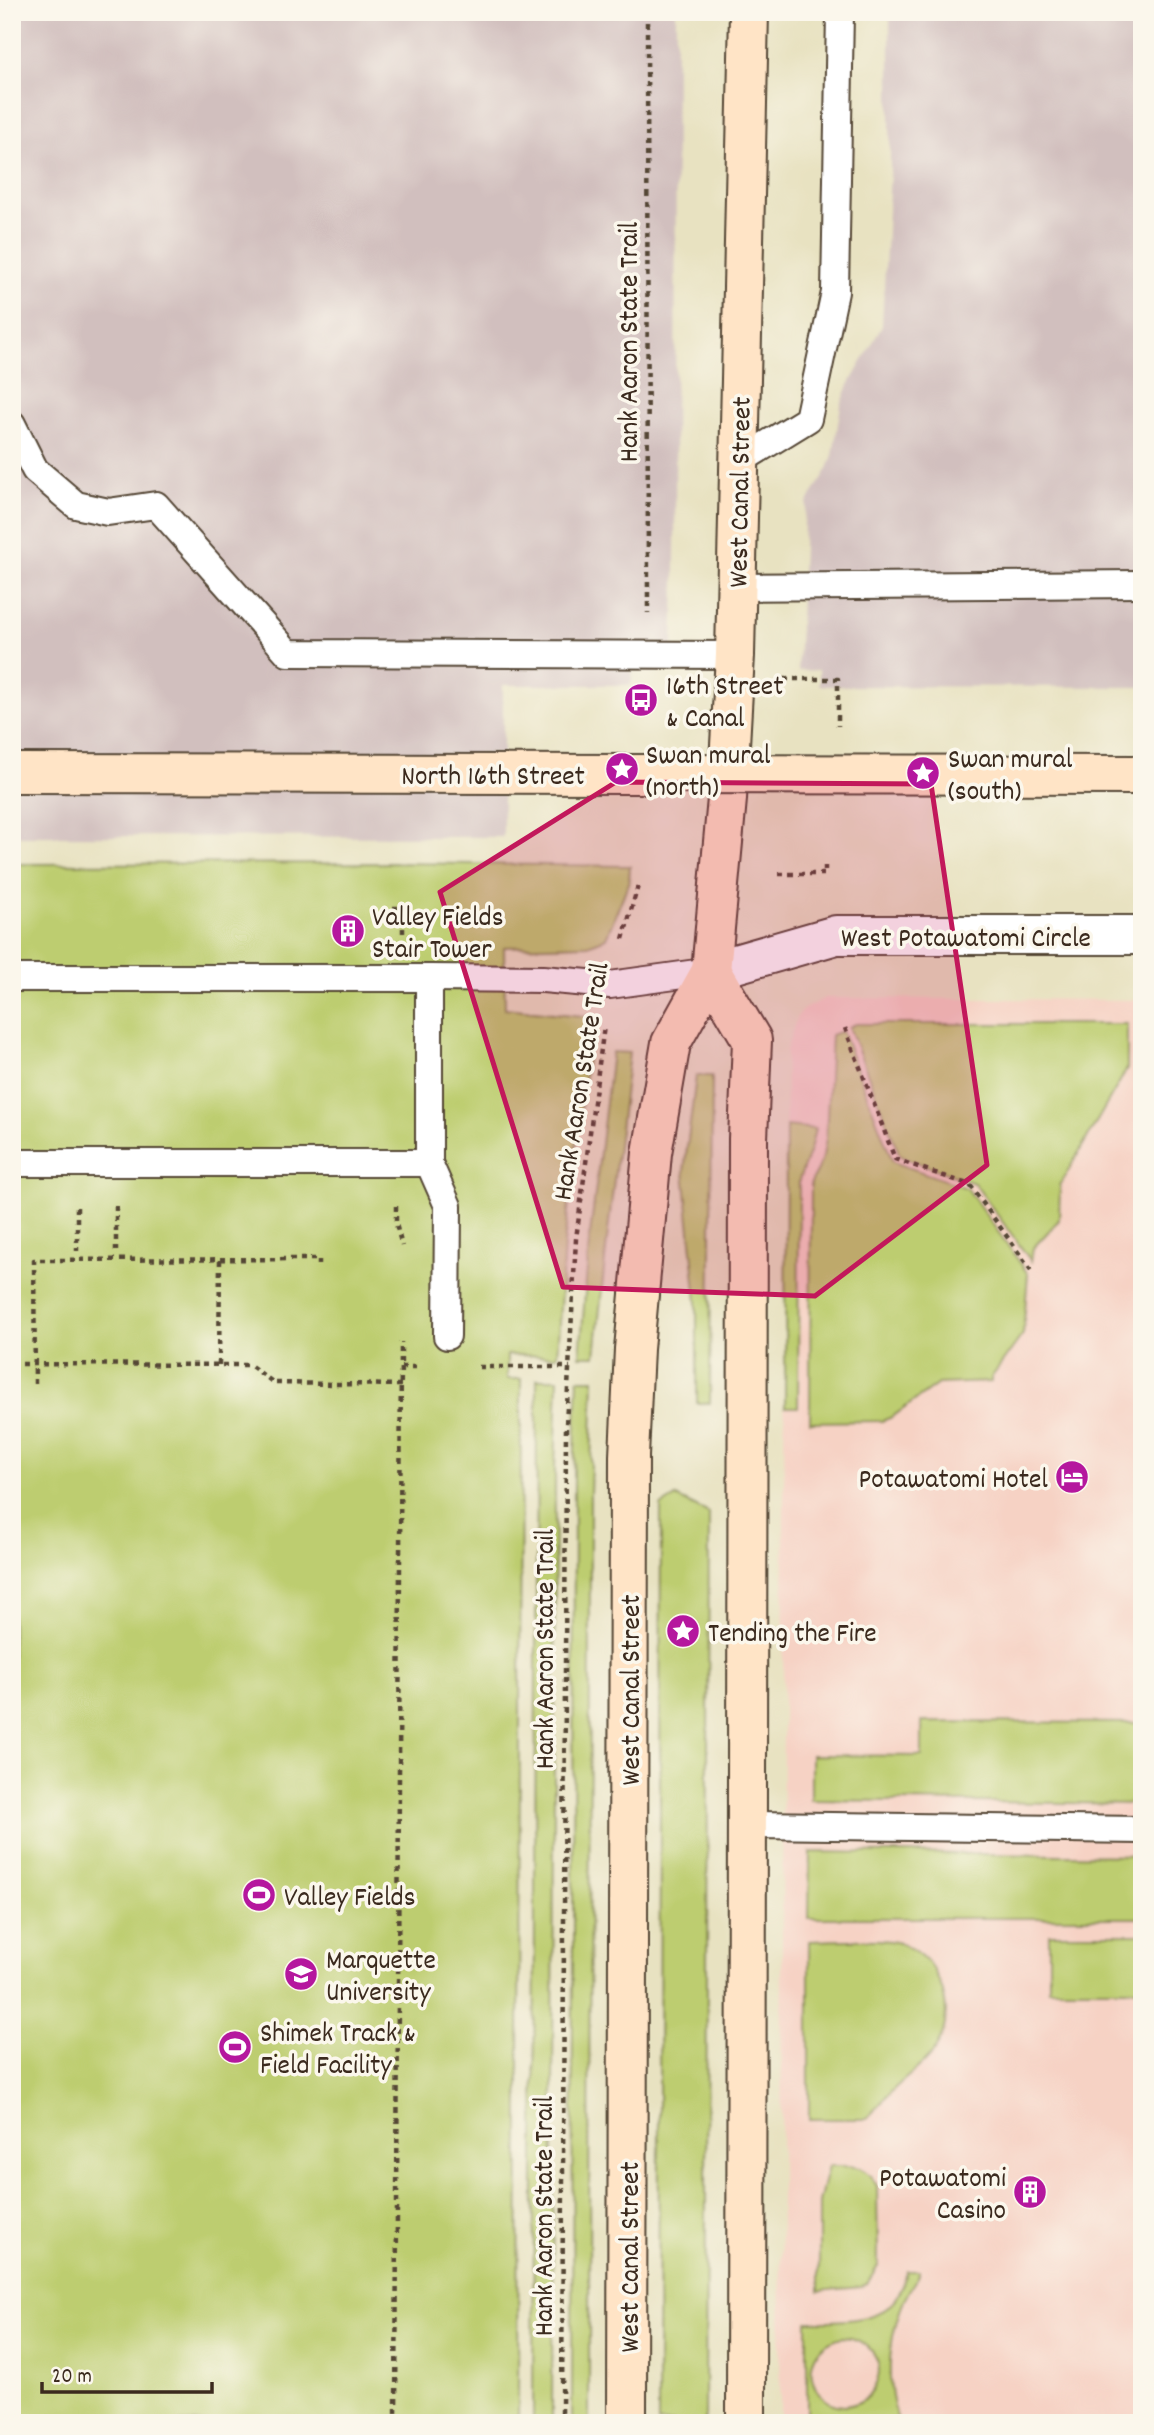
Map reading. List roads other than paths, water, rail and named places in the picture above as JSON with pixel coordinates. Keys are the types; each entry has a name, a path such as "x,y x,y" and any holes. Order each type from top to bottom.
{"street":[{"name":"West Canal Street","path":"627,2423 629,1469 634,1349 652,1153 671,1043 711,971 727,799 736,655 749,12"},
{"name":"North 16th Street","path":"12,773 1142,775"},
{"name":"West Potawatomi Circle","path":"711,971 836,935 1142,935"},
{"path":"711,971 752,1040 748,1139 746,2423"}],"lane":[{"path":"738,462 808,419 835,292 840,12"},
{"path":"12,424 35,470 76,505 108,512 156,505 288,653 736,655"},
{"path":"736,587 1142,584"},
{"path":"12,978 543,979 610,985 711,971"},
{"path":"429,978 429,1163 448,1206 447,1336"},
{"path":"12,1163 429,1163"},
{"path":"747,1825 1142,1830"}],"place":[{"name":"16th Street & Canal","path":"641,700"},
{"name":"Swan mural (north)","path":"622,769"},
{"name":"Swan mural (south)","path":"923,773"},
{"name":"Valley Fields Stair Tower","path":"348,931"},
{"name":"Potawatomi Hotel","path":"1072,1477"},
{"name":"Tending the Fire","path":"683,1631"},
{"name":"Valley Fields","path":"259,1895"},
{"name":"Marquette University","path":"301,1974"},
{"name":"Shimek Track & Field Facility","path":"235,2047"},
{"name":"Potawatomi Casino","path":"1030,2192"}]}
